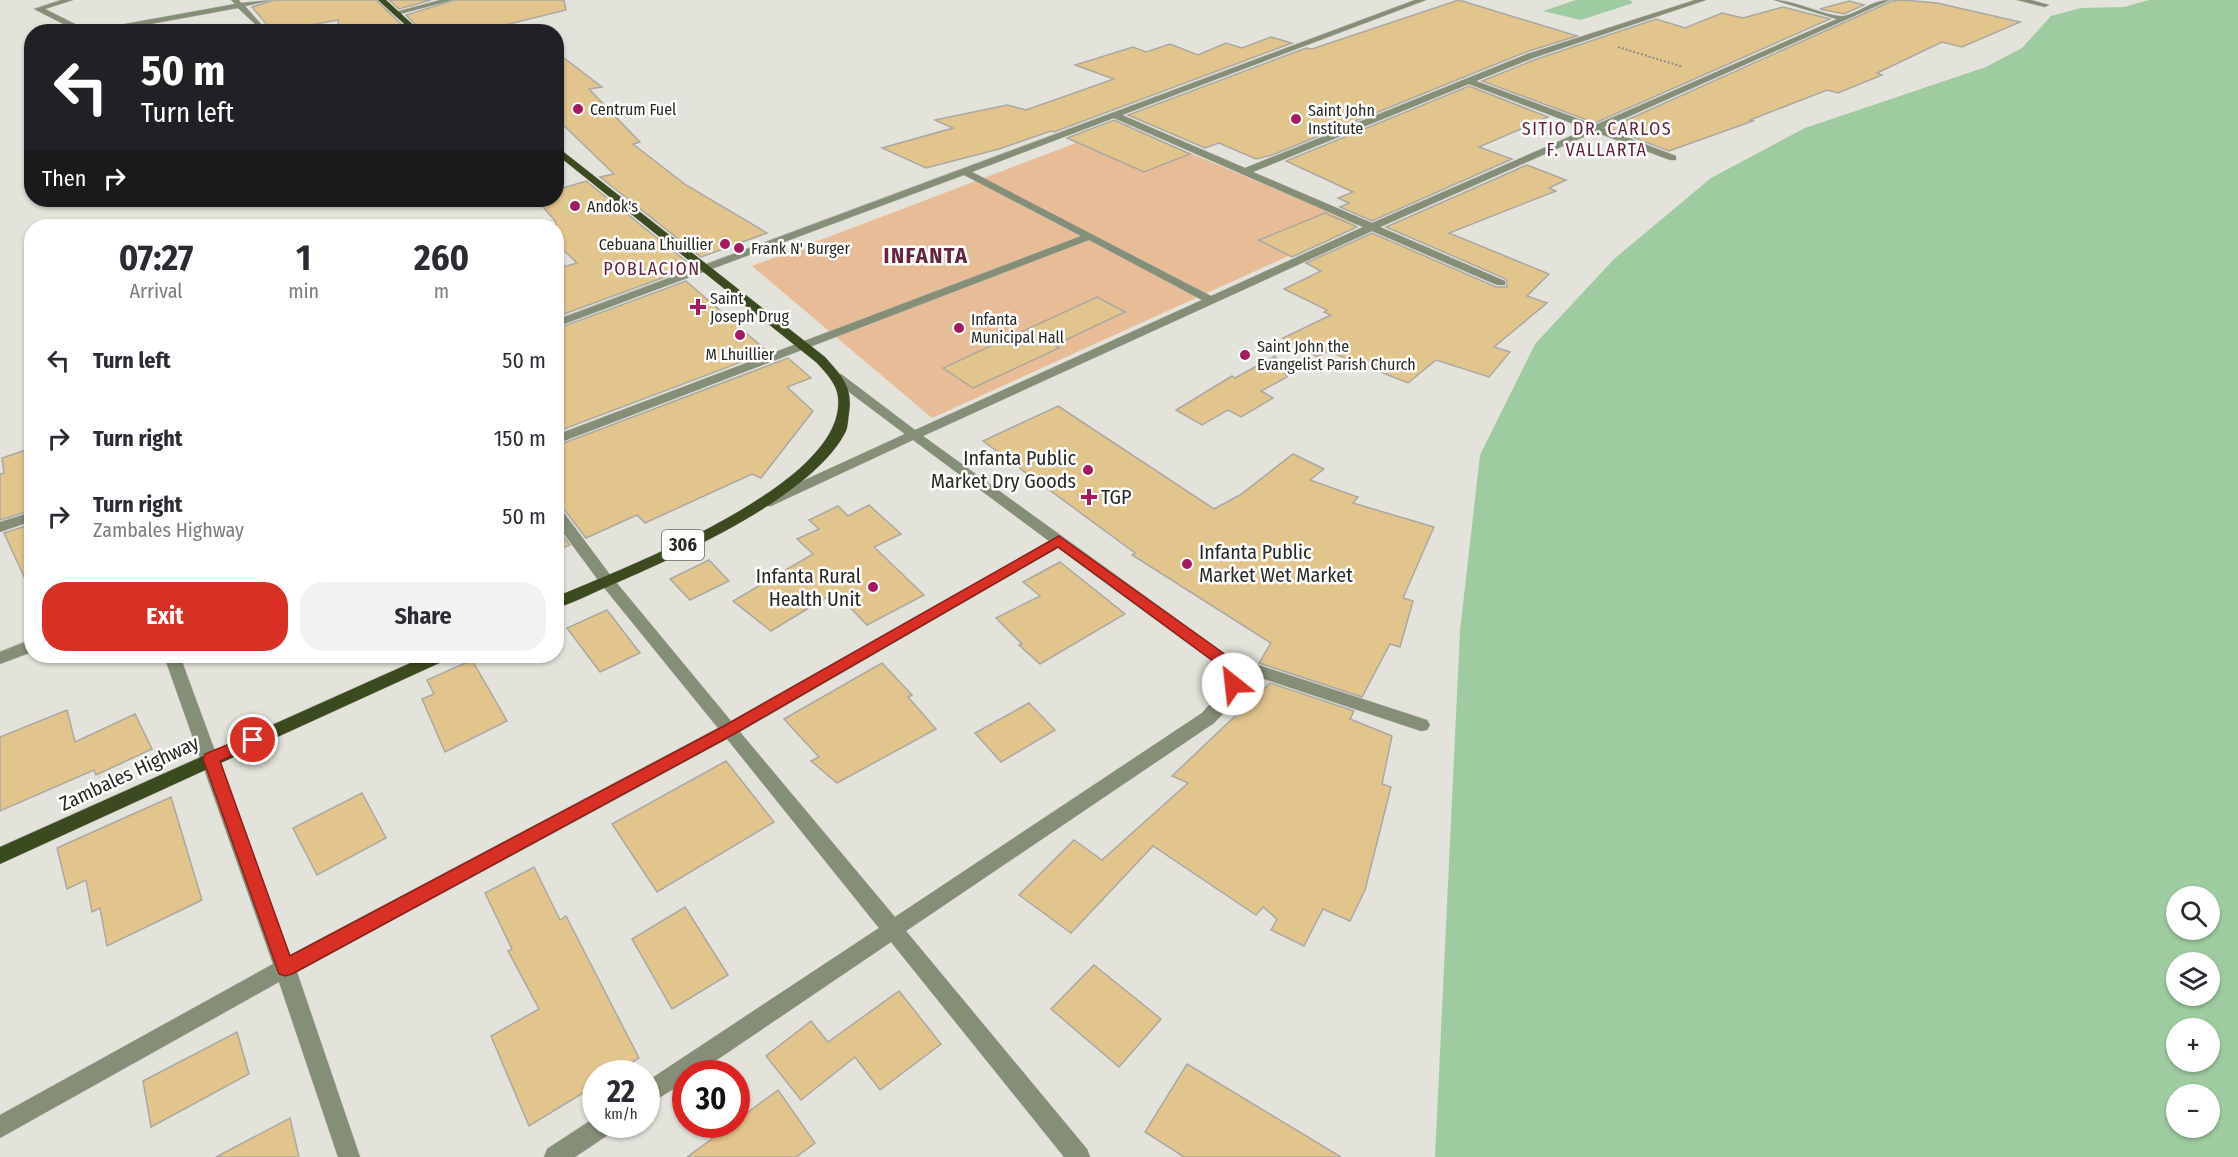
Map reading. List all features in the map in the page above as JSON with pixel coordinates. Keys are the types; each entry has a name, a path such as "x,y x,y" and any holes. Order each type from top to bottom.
{"main road":[{"path":"382,0 408,24"},
{"path":"564,155 803,346 837,377"},
{"name":"306","path":"564,599 766,503 802,476 836,435 844,417 846,399 837,377"},
{"name":"Zambales Highway","path":"0,856 424,663"}],"street":[{"path":"69,0 38,9 69,24"},
{"path":"132,24 238,3 269,0"},
{"path":"396,13 449,0"},
{"path":"564,321 1422,0"},
{"path":"1244,172 1469,81 1586,38 1702,0"},
{"path":"1778,0 1844,19"},
{"path":"766,503 1374,226 1886,0"},
{"path":"2021,0 2045,5"},
{"path":"238,3 257,24"},
{"path":"1469,81 1673,158"},
{"path":"1116,116 1501,283"},
{"path":"966,172 1212,301"},
{"path":"564,437 1088,237"},
{"path":"660,1086 1208,718 1227,701 1233,684 1229,669 1218,657 837,377"},
{"path":"0,527 24,519"},
{"path":"564,523 606,580 1079,1157"},
{"path":"0,1127 285,968 729,730 1059,541"},
{"path":"0,658 24,648"},
{"path":"175,663 285,968 349,1157"},
{"path":"1229,669 1246,667 1421,725"},
{"path":"555,1157 584,1138"}],"path":[{"path":"1586,38 1712,76"}],"shaded area":[{"path":"1576,0 1630,0 1633,3 1581,20 1543,11"},
{"path":"2149,0 2238,0 2238,1157 1435,1157 1460,631 1480,455 1535,344 1614,259 1711,178 1805,128 1986,67 2022,48 2051,16 2081,8 2124,7"},
{"path":"1123,125 1359,224 932,418 752,266"}],"building":[{"path":"275,0 376,0 401,24 338,24 338,20 316,24 266,24 252,7"},
{"path":"389,0 431,0 399,9"},
{"path":"455,0 564,0 566,10 509,24 415,24 406,15"},
{"path":"1459,0 1577,36 1526,52 1272,155 1256,159 1219,143 1205,148 1128,115 1306,48 1312,49"},
{"path":"1849,1 1864,5 1844,14 1820,9"},
{"path":"1892,1 1937,3 2020,22 1962,47 1942,42 1877,73 1882,75 1838,93 1827,90 1750,120 1753,121 1669,151 1609,128"},
{"path":"1783,7 1830,19 1595,123 1482,81 1534,60 1656,19 1685,28 1722,13 1743,18"},
{"path":"1271,37 1292,43 1054,132 1051,131 999,149 926,168 882,148 953,128 935,120 1007,105 1026,110 1114,79 1075,65 1133,47 1146,52 1170,44 1198,55 1226,43 1242,48"},
{"path":"564,58 602,87 589,89 640,142 633,144 686,185 767,233 701,257 600,177 614,174 564,126"},
{"path":"1469,86 1548,117 1479,147 1512,159 1372,221 1340,207 1349,203 1338,198 1353,192 1286,161"},
{"path":"1114,120 1190,154 1144,172 1067,138"},
{"path":"1527,165 1566,180 1549,188 1556,191 1449,233 1549,274 1527,296 1547,303 1494,347 1510,352 1489,377 1436,360 1408,383 1328,351 1317,357 1283,338 1331,315 1324,312 1327,310 1284,289 1321,271 1306,263 1372,233 1496,287 1507,287 1506,279 1386,227"},
{"path":"586,181 687,262 669,268 676,273 564,314 564,267 577,263 564,251 564,219 553,219 543,207 564,207 564,188"},
{"path":"1325,213 1357,227 1292,257 1259,240"},
{"path":"686,281 768,352 564,429 564,326"},
{"path":"1097,297 1125,312 1055,345 1059,348 973,388 943,368"},
{"path":"1275,356 1287,377 1261,391 1273,398 1241,417 1228,410 1202,425 1176,410 1232,376 1235,378"},
{"path":"788,358 811,378 787,387 813,411 761,478 752,474 645,523 637,515 586,538 564,509 564,443"},
{"path":"1058,406 1214,509 1240,495 1293,454 1324,469 1310,480 1358,497 1353,503 1434,527 1403,598 1413,601 1400,647 1390,644 1362,697 1259,663 1271,643 1132,555 1135,553 983,441"},
{"path":"24,451 24,512 0,520 0,474 4,473 2,458"},
{"path":"869,505 901,534 874,547 924,595 867,625 835,592 771,631 733,601 813,554 797,539 819,529 809,520 838,506 848,516"},
{"path":"24,527 24,577 4,533"},
{"path":"564,537 570,545 564,548"},
{"path":"709,560 729,581 690,600 670,579"},
{"path":"1060,562 1125,614 1040,664 1019,645 1022,644 996,618 1040,596 1023,582"},
{"path":"607,610 640,653 600,672 567,628"},
{"path":"465,663 474,663 507,721 445,752 422,699 434,694 427,680"},
{"path":"882,663 912,695 908,697 936,729 837,783 811,761 819,757 784,719"},
{"path":"1270,683 1354,711 1350,719 1392,736 1382,784 1391,787 1365,890 1350,921 1323,909 1304,946 1271,930 1277,919 1263,907 1256,915 1153,846 1071,933 1019,895 1074,840 1102,860 1188,783 1172,776"},
{"path":"1029,703 1055,730 1001,762 975,733"},
{"path":"67,710 75,742 135,714 152,749 96,775 94,770 0,811 0,737"},
{"path":"726,761 774,822 657,892 612,824"},
{"path":"362,793 386,838 317,875 293,828"},
{"path":"171,797 202,900 107,946 100,908 92,912 86,880 67,889 57,848"},
{"path":"534,867 560,920 566,916 639,1058 636,1060 582,1060 582,1094 529,1126 491,1036 539,1009 508,951 512,949 485,893"},
{"path":"685,907 728,975 672,1009 632,939"},
{"path":"1094,965 1161,1019 1119,1067 1051,1009"},
{"path":"899,991 941,1044 880,1090 855,1057 801,1100 766,1056 811,1021 828,1042"},
{"path":"237,1032 249,1074 151,1127 143,1081"},
{"path":"1187,1064 1341,1157 1184,1157 1145,1132"},
{"path":"778,1090 815,1143 796,1157 687,1157 713,1138 750,1138 750,1111"},
{"path":"290,1118 299,1157 216,1157"}],"place":[{"name":"Centrum Fuel","path":"578,109"},
{"name":"Saint John Institute","path":"1296,119"},
{"name":"Andok's","path":"575,206"},
{"name":"Cebuana Lhuillier","path":"725,244"},
{"name":"Frank N' Burger","path":"739,248"},
{"name":"Saint Joseph Drug","path":"698,307"},
{"name":"Infanta Municipal Hall","path":"959,328"},
{"name":"M Lhuillier","path":"740,335"},
{"name":"Saint John the Evangelist Parish Church","path":"1245,355"},
{"name":"Infanta Public Market Dry Goods","path":"1088,470"},
{"name":"TGP","path":"1089,497"},
{"name":"Infanta Public Market Wet Market","path":"1187,564"},
{"name":"Infanta Rural Health Unit","path":"873,587"}],"district":[{"name":"SITIO DR. CARLOS F. VALLARTA","path":"1597,139"},
{"name":"INFANTA","path":"926,255"},
{"name":"POBLACION","path":"652,269"}],"route":[{"path":"253,740 211,759 285,968 729,730 1059,541 1218,657 1229,669 1233,684"}]}
